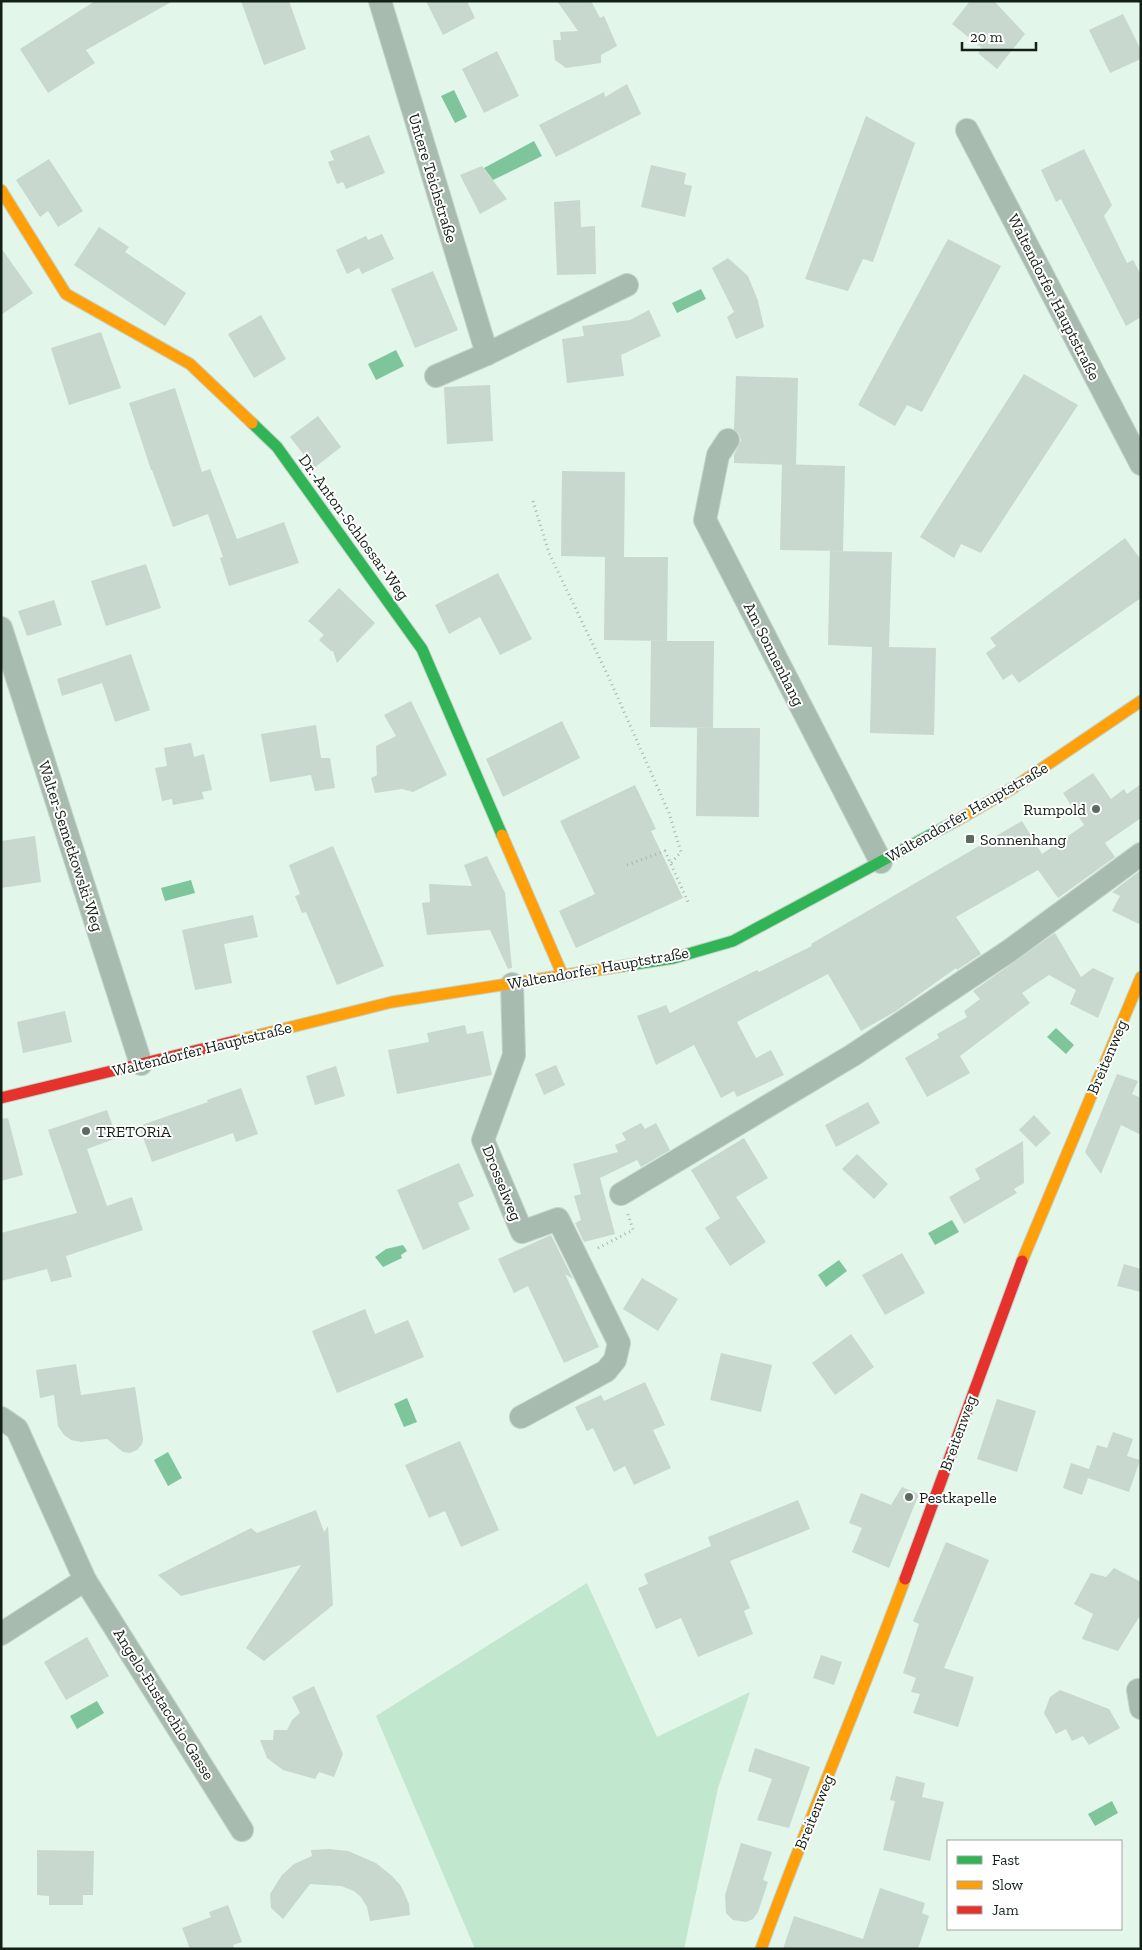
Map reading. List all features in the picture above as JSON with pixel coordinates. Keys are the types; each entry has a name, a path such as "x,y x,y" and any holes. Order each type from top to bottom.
{"street":[{"name":"Untere Teichstraße","path":"380,1 487,354"},
{"name":"Waltendorfer Hauptstraße","path":"967,130 1141,464"},
{"name":"Dr.-Anton-Schlossar-Weg","path":"1,190 66,294 190,364 277,447 351,548 422,649 563,976"},
{"path":"436,376 487,354 628,285"},
{"name":"Am Sonnenhang","path":"728,440 718,455 705,520 881,862"},
{"name":"Walter-Semetkowski-Weg","path":"1,628 141,1064"},
{"name":"Waltendorfer Hauptstraße","path":"1,1098 392,1002 674,958 733,941 956,822 1013,788 1139,706"},
{"path":"621,1194 853,1055 1009,951 1141,854"},
{"name":"Breitenweg","path":"761,1949 882,1640 1024,1256 1141,977"},
{"name":"Drosselweg","path":"512,984 514,1055 483,1140 522,1232 558,1219 619,1343 615,1360 606,1371 521,1417"},
{"name":"Angelo-Eustacchio-Gasse","path":"1,1418 17,1429 85,1580 242,1830"},
{"path":"1,1634 85,1580"}],"path":[{"path":"533,501 549,553 609,678 669,812 681,852 670,863"},
{"path":"627,865 665,851 690,904"},
{"path":"578,1259 633,1230 621,1194"}],"shaded area":[{"path":"454,90 467,117 455,123 441,96"},
{"path":"534,141 542,156 493,180 484,168"},
{"path":"701,289 706,299 677,313 672,303"},
{"path":"396,350 404,366 376,380 368,364"},
{"path":"191,880 195,893 165,901 161,888"},
{"path":"1056,1028 1074,1045 1066,1054 1047,1037"},
{"path":"952,1220 959,1232 935,1245 928,1233"},
{"path":"403,1245 407,1251 401,1255 402,1258 383,1267 375,1257 386,1249"},
{"path":"839,1260 847,1271 826,1287 818,1275"},
{"path":"407,1398 417,1422 404,1427 394,1404"},
{"path":"168,1452 182,1478 168,1486 154,1460"},
{"path":"587,1583 657,1737 750,1692 718,1788 684,1949 475,1949 376,1716"},
{"path":"97,1701 104,1713 77,1729 70,1716"},
{"path":"1112,1801 1118,1813 1095,1826 1088,1814"}],"building":[{"path":"95,1 173,1 86,50 95,63 48,93 20,49"},
{"path":"241,1 289,1 306,49 264,65"},
{"path":"426,1 467,1 475,18 443,35"},
{"path":"557,1 591,1 600,18 604,16 617,46 601,55 601,63 566,68 555,60 553,40 561,40 560,32 578,31"},
{"path":"970,1 994,1 1025,34 997,69 978,53 982,48 952,24"},
{"path":"1123,14 1141,50 1141,59 1110,73 1089,30"},
{"path":"497,51 519,96 484,113 462,69"},
{"path":"627,84 641,114 556,157 539,125 604,92 605,97"},
{"path":"866,116 915,143 873,262 863,259 848,291 805,279"},
{"path":"369,135 385,173 346,189 343,182 337,184 328,162 334,160 330,151"},
{"path":"1084,149 1112,205 1104,216 1127,263 1133,260 1141,275 1141,317 1126,326 1061,199 1056,202 1041,170"},
{"path":"49,159 83,211 58,227 48,211 40,217 16,180"},
{"path":"651,165 686,173 684,184 692,186 685,217 641,207"},
{"path":"482,166 507,199 480,214 460,175"},
{"path":"580,200 581,227 595,226 596,274 557,275 554,202"},
{"path":"99,227 129,247 125,252 186,293 165,326 74,265"},
{"path":"382,234 394,259 362,274 359,268 347,274 336,250 366,236 368,240"},
{"path":"948,239 1001,266 922,412 907,405 895,426 858,405"},
{"path":"1,248 33,293 1,315"},
{"path":"728,258 748,276 758,301 764,327 736,339 727,317 734,312 712,268"},
{"path":"433,271 458,330 415,348 391,289"},
{"path":"649,310 661,336 621,355 624,376 567,383 562,339 584,336 582,326 630,320"},
{"path":"261,315 286,359 254,378 228,334"},
{"path":"101,332 121,388 69,405 51,348"},
{"path":"1024,374 1078,405 981,553 961,544 954,558 920,537"},
{"path":"736,376 798,378 796,465 734,463 734,455 741,440 739,434 734,429"},
{"path":"490,385 493,441 447,444 444,387"},
{"path":"175,388 202,472 210,469 237,539 284,522 299,563 229,586 220,558 223,557 208,514 173,527 151,470 129,403"},
{"path":"318,416 341,447 314,468 290,437"},
{"path":"782,464 845,466 843,551 780,550"},
{"path":"562,471 625,472 624,557 668,557 667,641 604,640 605,557 561,556"},
{"path":"1125,538 1141,560 1141,598 1019,683 1012,674 1003,680 986,653 996,646 990,638"},
{"path":"830,551 892,552 889,647 936,648 934,735 870,733 872,647 828,645"},
{"path":"146,564 161,608 106,626 91,581"},
{"path":"498,573 532,639 500,655 480,617 449,634 435,605"},
{"path":"339,588 375,623 337,663 333,651 319,640 324,635 308,621"},
{"path":"54,600 62,625 27,636 18,611"},
{"path":"651,641 714,641 713,728 650,727"},
{"path":"131,654 150,710 115,722 102,683 62,696 57,679"},
{"path":"411,701 447,775 413,792 402,789 375,793 371,778 377,775 376,746 396,736 384,715"},
{"path":"562,721 580,758 503,797 486,759"},
{"path":"316,725 321,758 330,758 335,788 315,791 311,775 270,782 261,734"},
{"path":"697,728 760,728 759,817 696,816"},
{"path":"191,743 194,757 204,754 212,790 202,792 204,799 173,805 172,799 162,801 155,768 167,766 164,748"},
{"path":"1093,773 1111,799 1124,789 1127,794 1141,784 1141,818 1105,843 1115,857 1058,898 1038,870 956,917 981,954 957,970 956,968 896,1011 861,1031 828,974 737,1022 756,1058 771,1050 784,1075 737,1097 734,1091 721,1098 694,1045 656,1065 637,1016 666,1005 670,1013 757,970 759,972 812,946 811,944 1022,821 1042,854 1084,825 1063,793"},
{"path":"635,785 656,829 651,831 683,898 576,948 559,911 595,894 560,821"},
{"path":"35,836 41,882 1,888 1,841"},
{"path":"333,846 384,966 337,985 306,912 302,913 295,896 300,894 289,865"},
{"path":"487,856 505,893 512,968 508,969 490,930 427,935 422,903 430,902 429,884 472,886 464,865"},
{"path":"1141,870 1141,925 1112,911 1120,896 1112,892"},
{"path":"253,915 258,937 224,944 232,983 195,990 182,930"},
{"path":"1055,933 1081,977 1093,968 1114,978 1098,1018 1070,1004 1076,990 1049,975 1022,993 1030,1003 960,1056 970,1073 927,1097 905,1058 939,1038 937,1034 967,1017 964,1011 980,999 973,991"},
{"path":"65,1011 72,1042 23,1053 17,1022"},
{"path":"465,1025 467,1034 483,1031 492,1075 397,1094 388,1050 429,1042 427,1033"},
{"path":"556,1065 565,1085 544,1095 535,1074"},
{"path":"336,1066 345,1096 315,1105 306,1076"},
{"path":"1117,1074 1138,1081 1132,1094 1141,1098 1141,1135 1121,1125 1101,1174 1085,1152"},
{"path":"241,1088 258,1134 236,1142 233,1133 152,1162 139,1126 208,1102 207,1100"},
{"path":"868,1102 880,1123 836,1147 825,1125"},
{"path":"107,1110 117,1138 87,1149 107,1206 132,1197 143,1230 66,1256 72,1277 51,1282 47,1269 1,1281 1,1233 77,1213 48,1130"},
{"path":"1034,1115 1051,1133 1036,1147 1019,1130"},
{"path":"8,1118 23,1175 1,1181 1,1119"},
{"path":"641,1123 645,1129 656,1123 670,1150 641,1167 637,1160 600,1178 615,1234 584,1242 575,1223 581,1220 574,1196 581,1194 573,1164 618,1152 615,1145 626,1140 622,1133"},
{"path":"744,1138 768,1178 736,1197 766,1242 730,1266 705,1228 720,1218 691,1170"},
{"path":"1023,1141 1024,1183 1014,1189 1017,1193 964,1224 949,1197 980,1179 975,1169"},
{"path":"857,1154 888,1184 874,1199 842,1169"},
{"path":"459,1163 474,1196 458,1203 470,1229 423,1250 397,1190"},
{"path":"551,1235 573,1279 565,1274 599,1347 564,1363 528,1286 514,1293 498,1259"},
{"path":"902,1253 925,1293 885,1315 862,1275"},
{"path":"1124,1264 1141,1269 1141,1292 1117,1286"},
{"path":"642,1278 678,1299 658,1331 623,1309"},
{"path":"365,1309 375,1334 408,1320 424,1357 337,1393 312,1331"},
{"path":"851,1334 874,1367 835,1395 812,1363"},
{"path":"721,1353 772,1365 761,1412 710,1400"},
{"path":"76,1364 81,1395 135,1387 143,1439 142,1444 137,1450 130,1453 123,1452 107,1439 81,1442 71,1440 64,1435 58,1426 54,1395 40,1398 36,1370"},
{"path":"645,1382 665,1425 653,1430 671,1468 634,1485 625,1466 614,1472 593,1428 587,1431 575,1407 601,1395 604,1401"},
{"path":"997,1399 1036,1411 1017,1472 977,1459"},
{"path":"1113,1432 1133,1439 1127,1456 1140,1460 1129,1492 1088,1478 1082,1495 1063,1488 1071,1463 1089,1469 1097,1445 1107,1448"},
{"path":"460,1441 499,1530 461,1547 445,1511 429,1518 405,1465"},
{"path":"902,1487 919,1494 889,1568 852,1552 862,1528 849,1523 861,1493 891,1505"},
{"path":"798,1500 810,1529 730,1561 750,1608 744,1611 753,1634 698,1657 681,1618 656,1629 638,1588 648,1584 644,1574 711,1546 708,1537"},
{"path":"316,1510 324,1532 328,1526 333,1605 264,1661 246,1648 301,1565 181,1596 158,1575 251,1528 257,1533"},
{"path":"946,1542 989,1560 944,1668 974,1677 958,1727 913,1713 920,1694 911,1692 916,1678 903,1673 919,1624 913,1621"},
{"path":"1114,1568 1141,1582 1141,1614 1118,1651 1082,1639 1093,1614 1074,1604 1091,1573 1106,1577"},
{"path":"87,1637 109,1676 66,1700 44,1662"},
{"path":"821,1655 842,1662 834,1685 813,1678"},
{"path":"314,1686 343,1754 334,1777 319,1772 315,1779 283,1770 267,1758 260,1740 273,1740 274,1730 287,1730 292,1720 300,1713 292,1697"},
{"path":"1060,1690 1109,1709 1120,1728 1089,1745 1083,1736 1072,1741 1066,1729 1056,1734 1044,1713 1050,1697"},
{"path":"755,1748 810,1767 789,1828 757,1820 772,1779 748,1771"},
{"path":"896,1776 925,1783 922,1797 944,1802 930,1861 883,1850 895,1801 890,1800"},
{"path":"741,1843 772,1852 763,1880 768,1882 758,1912 753,1919 746,1922 733,1920 726,1913 725,1895"},
{"path":"37,1850 94,1851 93,1895 83,1895 83,1905 49,1905 49,1896 37,1895"},
{"path":"311,1850 348,1851 376,1863 392,1876 401,1886 409,1904 410,1915 370,1921 367,1907 361,1897 354,1891 341,1886 310,1884 283,1919 271,1908 270,1894 282,1875 294,1864 312,1856"},
{"path":"880,1888 925,1903 922,1913 929,1916 918,1949 783,1949 794,1916 863,1939"},
{"path":"228,1905 242,1942 233,1945 234,1949 190,1949 182,1928 211,1917 209,1912"}],"traffic: fast":[{"path":"252,423 277,447 422,649 502,835"},
{"path":"623,966 674,958 733,941 956,821"}],"traffic: slow":[{"path":"1,190 66,294 190,364 252,423"},
{"path":"956,821 1013,788 1141,701"},
{"path":"502,835 563,976"},
{"path":"235,1041 392,1002 623,966"},
{"path":"1022,1261 1141,977"},
{"path":"761,1949 905,1579"}],"traffic: jam":[{"path":"1,1098 235,1041"},
{"path":"905,1579 1022,1261"}],"place":[{"name":"Rumpold","path":"1096,809"},
{"name":"Sonnenhang","path":"970,839"},
{"name":"TRETORiA","path":"86,1131"},
{"name":"Pestkapelle","path":"909,1497"}]}
